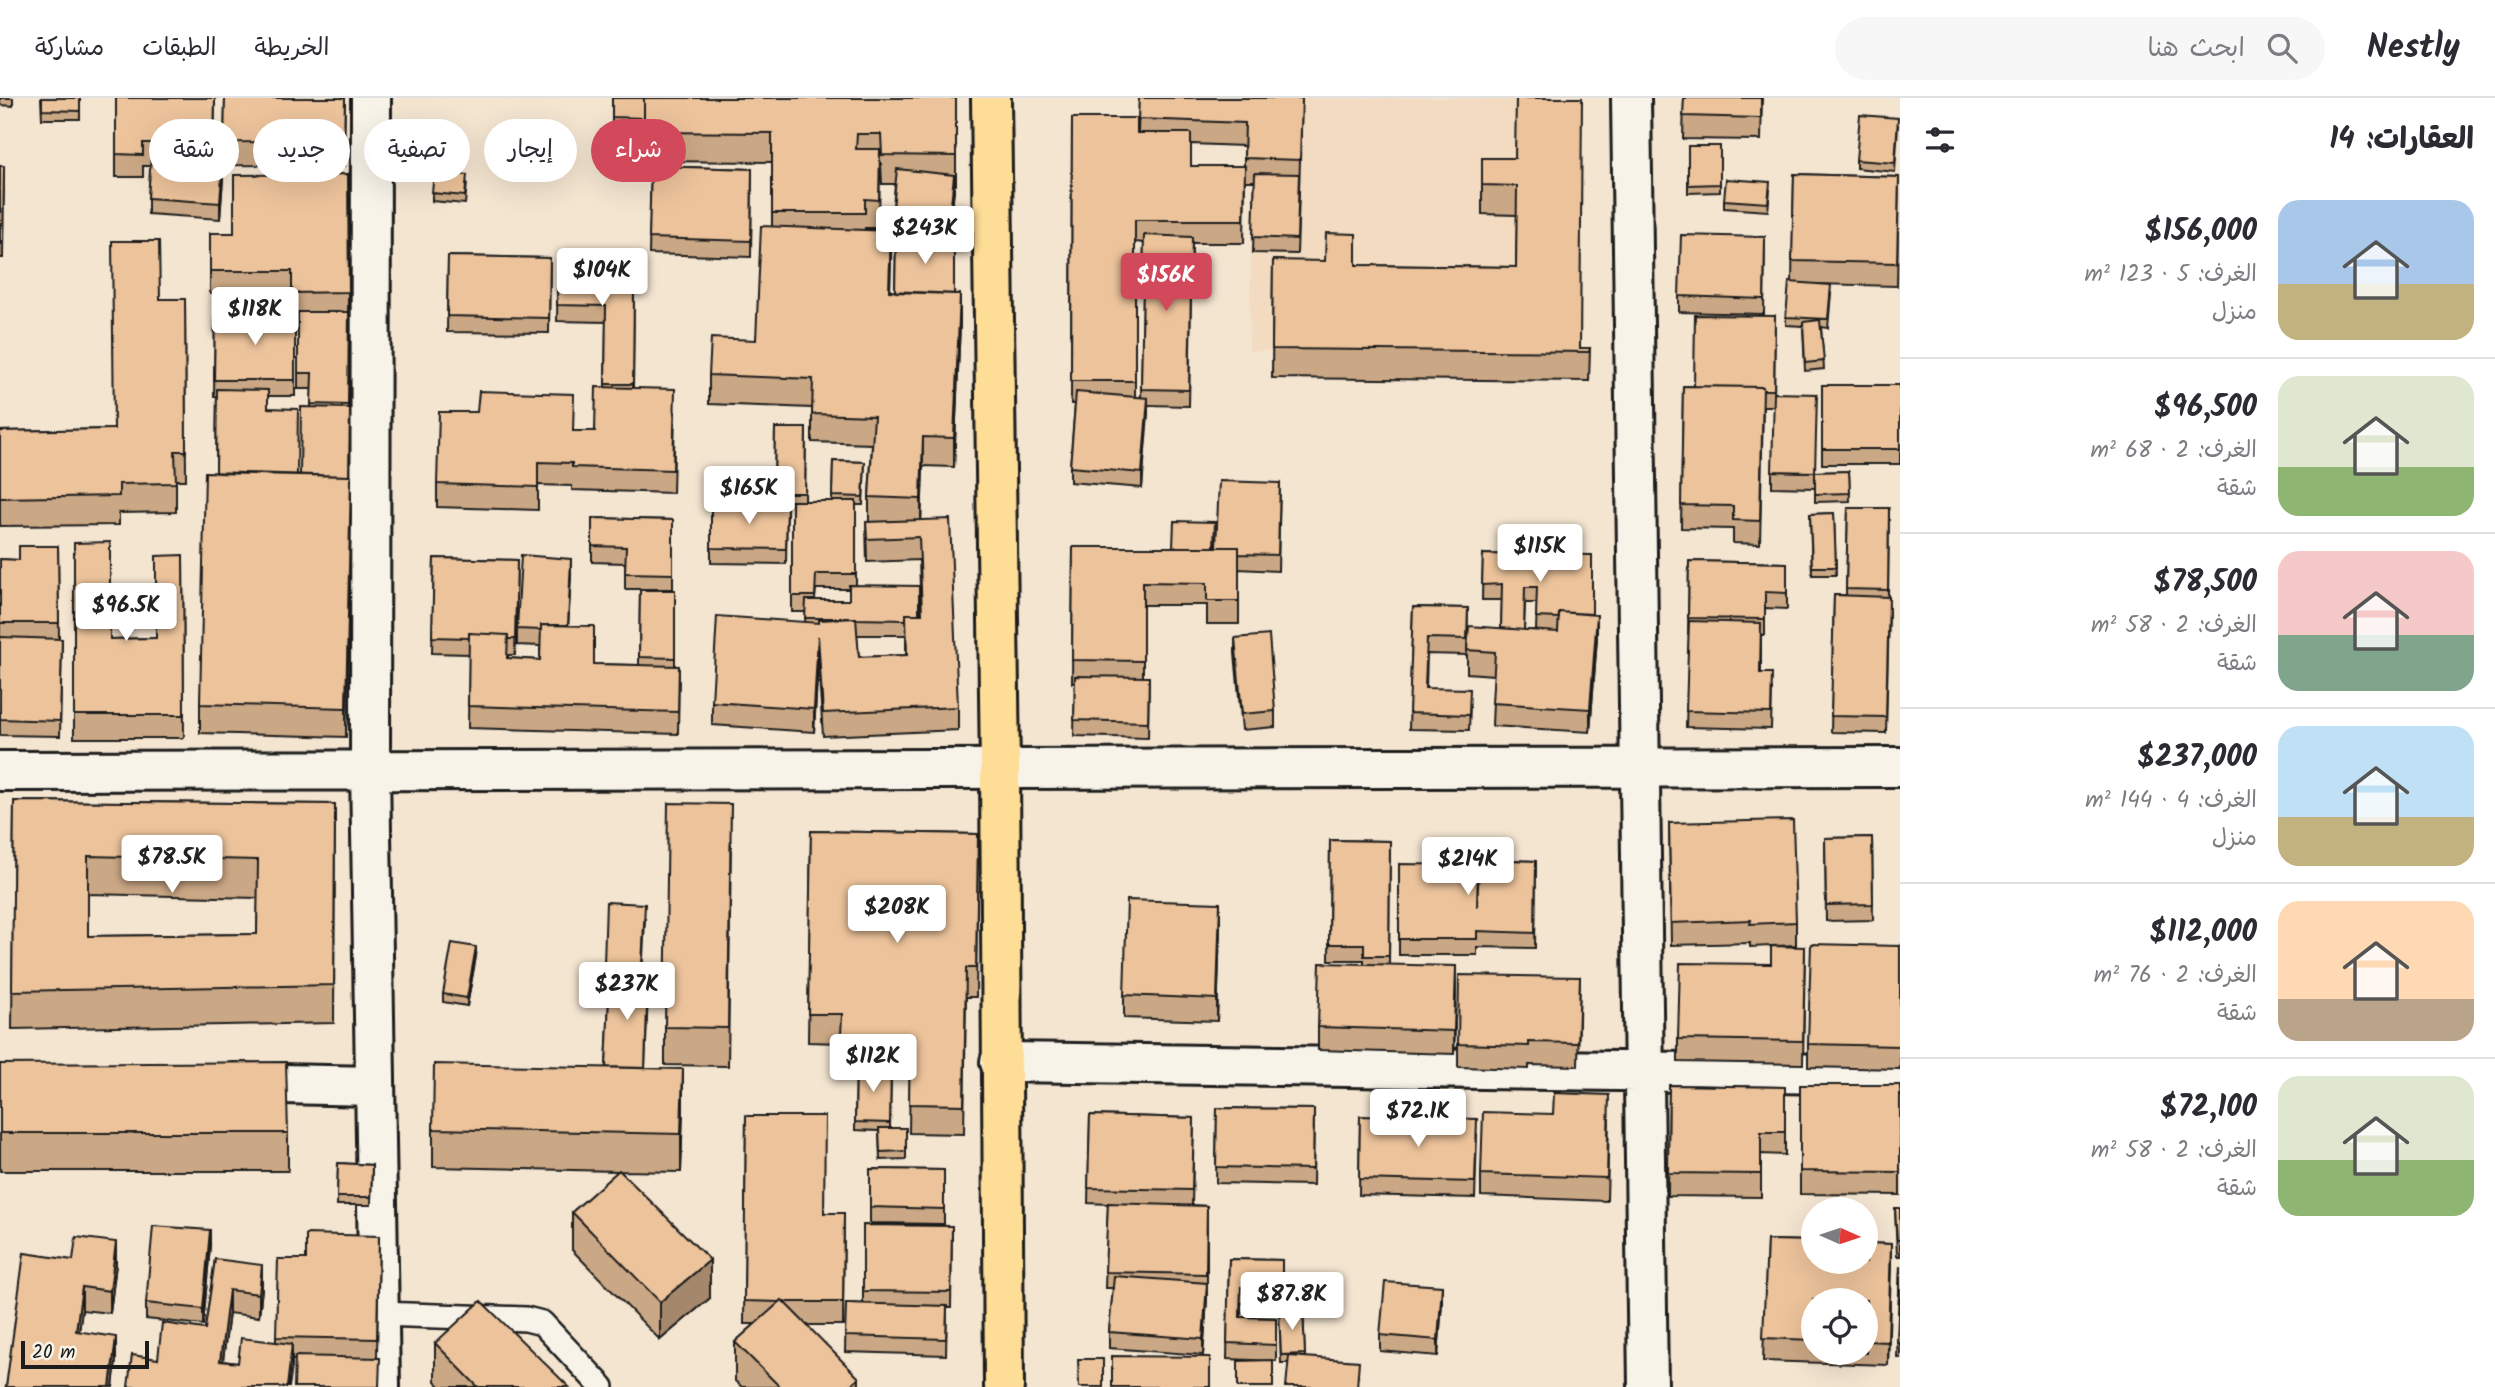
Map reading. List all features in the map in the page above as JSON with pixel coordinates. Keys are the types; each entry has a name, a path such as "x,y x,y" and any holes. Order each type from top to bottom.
{"main road":[{"path":"991,98 1000,768 1004,1387"}],"street":[{"path":"371,98 370,770 380,1387"},
{"path":"1631,98 1648,1387"},
{"path":"0,771 1900,767"},
{"path":"1000,1062 1900,1075"},
{"path":"194,1083 374,1086"}],"lane":[{"path":"379,1314 526,1319 542,1323 603,1387"}],"shaded area":[{"path":"1255,98 1574,98 1577,343 1249,351"}],"building":[{"path":"42,98 80,98 80,111 42,110"},
{"path":"116,98 215,98 215,119 149,119 149,143 143,143 143,155 116,154"},
{"path":"225,98 345,98 345,119 253,119 253,142 239,142 239,119 225,119"},
{"path":"612,98 644,98 644,118 612,117"},
{"path":"644,98 956,98 956,156 882,155 881,134 857,134 856,149 880,149 879,200 865,199 865,213 772,213 772,133 686,132 686,119 644,119"},
{"path":"1139,98 1302,98 1300,160 1244,158 1245,123 1138,119"},
{"path":"1516,98 1582,98 1580,348 1590,348 1589,352 1272,349 1273,260 1325,261 1326,233 1356,234 1356,265 1516,267 1517,186 1482,185 1482,158 1515,158"},
{"path":"1684,98 1761,98 1761,118 1683,116"},
{"path":"1860,115 1898,118 1895,163 1856,160"},
{"path":"1072,118 1137,118 1137,133 1191,133 1191,166 1245,166 1244,220 1135,220 1135,381 1071,381"},
{"path":"1688,146 1720,146 1720,184 1688,185"},
{"path":"0,166 4,166 3,242 0,242"},
{"path":"686,167 752,169 751,241 649,238 651,182 686,182"},
{"path":"897,169 954,175 948,234 891,228"},
{"path":"1255,173 1299,174 1297,239 1253,237"},
{"path":"1794,174 1899,177 1897,263 1792,261"},
{"path":"239,175 253,175 253,182 348,182 349,292 292,293 292,271 210,271 210,233 234,233 234,182 239,182"},
{"path":"1726,179 1770,182 1768,203 1724,200"},
{"path":"149,182 222,182 220,203 148,198"},
{"path":"433,182 466,182 465,196 432,193"},
{"path":"761,226 891,231 889,291 960,294 954,438 923,437 921,499 869,497 874,416 812,414 813,379 709,375 711,338 756,340"},
{"path":"1144,235 1192,237 1189,390 1141,389"},
{"path":"1681,235 1765,237 1764,299 1679,296"},
{"path":"896,239 954,240 954,294 895,292"},
{"path":"112,241 159,241 160,299 185,299 186,451 175,451 176,483 119,484 119,496 0,498 0,431 114,429"},
{"path":"448,256 550,258 549,318 447,316"},
{"path":"558,256 618,257 617,292 634,293 633,384 605,384 606,306 557,305"},
{"path":"1789,282 1831,285 1828,319 1786,317"},
{"path":"298,312 349,312 348,405 311,404 312,373 298,373"},
{"path":"215,313 295,313 295,380 214,380"},
{"path":"1695,315 1775,316 1774,390 1763,390 1763,387 1694,386"},
{"path":"1820,320 1824,361 1805,363 1803,322"},
{"path":"1822,385 1900,385 1900,449 1822,449"},
{"path":"1683,386 1763,387 1760,521 1733,520 1733,506 1681,505"},
{"path":"596,387 675,389 673,470 572,467 572,463 538,462 538,487 437,484 439,412 477,412 479,391 574,394 573,431 595,431"},
{"path":"217,389 268,390 268,408 298,409 297,475 216,473"},
{"path":"1076,392 1148,398 1142,473 1070,467"},
{"path":"1774,393 1817,394 1815,472 1772,471"},
{"path":"301,407 350,408 349,476 300,475"},
{"path":"775,428 806,428 805,493 774,493"},
{"path":"833,461 865,462 863,497 832,496"},
{"path":"1849,471 1850,493 1815,494 1815,472"},
{"path":"205,472 351,476 346,708 200,704"},
{"path":"1219,481 1280,483 1278,555 1239,554 1239,547 1216,547"},
{"path":"792,501 856,501 856,574 816,574 815,596 792,596"},
{"path":"711,503 787,504 786,549 711,548"},
{"path":"1848,508 1889,508 1888,590 1846,589"},
{"path":"1834,513 1836,567 1812,567 1810,514"},
{"path":"592,518 673,520 673,574 625,573 626,547 592,546"},
{"path":"950,519 958,707 823,713 818,636 814,709 712,702 717,616 819,623 819,620 856,618 859,657 907,655 906,614 922,614 919,537 867,539 866,522"},
{"path":"1174,521 1215,522 1214,547 1173,547"},
{"path":"110,542 110,639 156,638 156,556 183,555 184,715 74,715 74,543"},
{"path":"19,546 58,546 59,623 0,623 0,559 19,560"},
{"path":"1073,547 1239,547 1239,601 1207,601 1207,583 1143,582 1143,661 1072,660"},
{"path":"1483,554 1592,555 1592,614 1559,612 1559,618 1536,617 1537,587 1525,587 1524,630 1501,628 1502,584 1482,585"},
{"path":"521,555 571,559 568,625 541,625 541,630 517,629"},
{"path":"434,558 517,560 515,639 508,639 508,635 469,633 469,638 432,637"},
{"path":"1689,561 1787,563 1787,593 1765,592 1765,619 1688,618"},
{"path":"849,585 919,586 919,614 906,614 906,620 805,618 806,600 849,600"},
{"path":"640,590 675,590 675,658 639,657"},
{"path":"1834,595 1889,597 1886,717 1831,716"},
{"path":"1413,607 1468,608 1467,639 1427,638 1425,688 1470,689 1469,715 1409,713"},
{"path":"1559,612 1597,615 1590,709 1492,703 1495,652 1467,650 1469,626 1558,632"},
{"path":"1689,621 1761,623 1760,673 1772,673 1771,713 1686,711"},
{"path":"541,625 594,626 594,664 679,666 678,712 468,706 469,633 508,635 507,658 540,660"},
{"path":"1269,635 1275,711 1242,714 1235,638"},
{"path":"0,637 62,639 60,721 0,719"},
{"path":"1075,676 1149,677 1148,722 1074,720"},
{"path":"14,801 335,804 334,985 12,991","holes":["88,856 258,860 257,934 88,936"]},
{"path":"668,803 731,804 728,1028 665,1027"},
{"path":"1793,820 1796,922 1750,924 1751,920 1671,923 1669,823"},
{"path":"811,831 978,834 976,968 966,968 964,1105 909,1104 910,1037 841,1036 842,1014 808,1014"},
{"path":"1872,837 1873,904 1826,905 1825,838"},
{"path":"1330,840 1390,841 1389,956 1364,956 1364,944 1329,944"},
{"path":"1480,845 1511,846 1511,860 1536,861 1535,933 1477,931 1477,939 1399,939 1399,864 1478,865 1477,908"},
{"path":"1127,900 1220,903 1217,999 1124,995"},
{"path":"606,902 645,904 642,966 604,964"},
{"path":"452,943 476,947 467,998 443,994"},
{"path":"1811,944 1900,946 1900,1046 1808,1044"},
{"path":"1771,946 1805,947 1803,1041 1678,1039 1680,963 1771,964"},
{"path":"1320,963 1456,966 1454,1031 1318,1027"},
{"path":"610,975 648,976 645,1068 606,1067"},
{"path":"1459,975 1580,977 1578,1043 1529,1042 1529,1046 1458,1044"},
{"path":"286,1062 288,1133 0,1133 0,1064"},
{"path":"434,1064 683,1069 681,1134 433,1129"},
{"path":"856,1065 891,1066 890,1123 855,1122"},
{"path":"1669,1085 1785,1087 1785,1132 1761,1132 1761,1174 1668,1173"},
{"path":"1800,1085 1900,1085 1900,1172 1800,1171"},
{"path":"1554,1093 1609,1095 1607,1178 1481,1174 1483,1112 1553,1114"},
{"path":"1217,1108 1314,1109 1313,1169 1216,1167"},
{"path":"1090,1115 1194,1118 1192,1190 1088,1188"},
{"path":"746,1116 825,1116 824,1213 844,1213 843,1302 744,1301"},
{"path":"1360,1116 1477,1119 1475,1182 1359,1179"},
{"path":"879,1128 906,1128 906,1151 880,1152"},
{"path":"338,1163 372,1165 371,1197 337,1197"},
{"path":"870,1169 944,1170 944,1209 870,1207"},
{"path":"619,1170 710,1260 660,1302 572,1212"},
{"path":"1108,1203 1207,1206 1206,1274 1105,1272"},
{"path":"1895,1208 1900,1208 1900,1240 1897,1240"},
{"path":"863,1225 952,1226 951,1292 863,1291"},
{"path":"153,1226 210,1230 203,1309 146,1303"},
{"path":"306,1234 379,1236 377,1339 276,1337 278,1259 306,1259"},
{"path":"76,1237 116,1242 110,1291 82,1287 76,1331 116,1337 110,1387 6,1387 24,1253 73,1260"},
{"path":"1767,1240 1801,1241 1801,1274 1878,1274 1878,1243 1891,1244 1888,1342 1878,1342 1878,1288 1801,1288 1801,1340 1763,1338"},
{"path":"215,1259 262,1265 259,1294 229,1290 220,1361 238,1363 241,1338 292,1344 287,1387 128,1387 132,1355 158,1359 162,1323 205,1329"},
{"path":"1229,1259 1282,1260 1282,1288 1241,1287 1240,1317 1276,1318 1276,1345 1227,1343"},
{"path":"1900,1266 1900,1342 1897,1342"},
{"path":"1114,1276 1207,1283 1203,1339 1109,1332"},
{"path":"1385,1282 1442,1286 1438,1340 1380,1335"},
{"path":"782,1300 859,1378 849,1387 780,1387 735,1342"},
{"path":"481,1301 569,1387 478,1387 435,1343"},
{"path":"846,1303 947,1306 946,1339 845,1336"},
{"path":"1303,1308 1305,1354 1281,1355 1279,1309"},
{"path":"295,1356 380,1358 379,1387 294,1387"},
{"path":"1112,1356 1210,1357 1210,1387 1112,1387"},
{"path":"1289,1356 1359,1361 1357,1387 1286,1387"},
{"path":"1078,1359 1103,1359 1103,1387 1079,1387"},
{"path":"1273,1360 1273,1387 1238,1387 1238,1361"}]}
